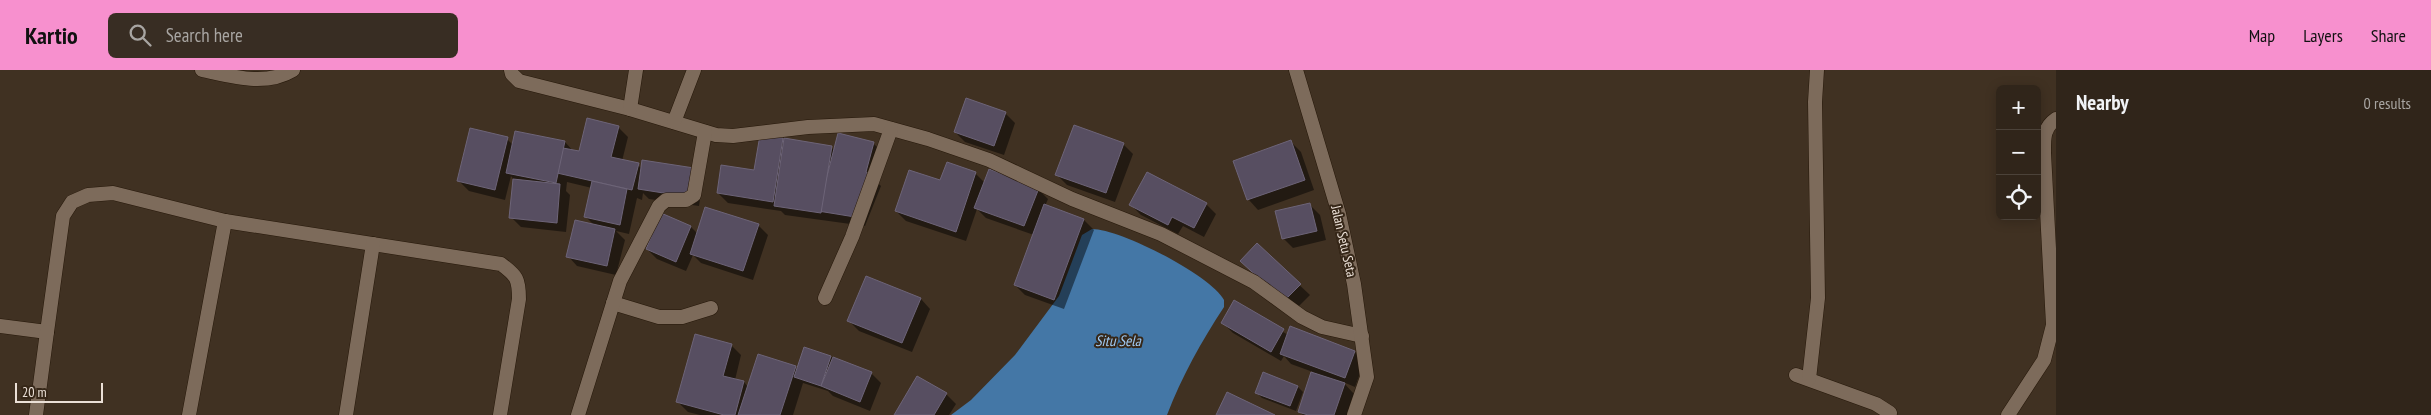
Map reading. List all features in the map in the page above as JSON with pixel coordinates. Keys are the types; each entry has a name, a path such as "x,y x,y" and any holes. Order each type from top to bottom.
{"street":[{"path":"202,70 262,80 282,77 293,70"},
{"path":"511,70 519,81 630,108 705,132 733,136 808,127 874,124 891,129 989,160 1072,199 1161,234 1254,282 1302,317 1322,327 1362,336"},
{"path":"630,108 636,70"},
{"path":"674,122 694,70"},
{"name":"Jalan Setu Seta","path":"1296,70 1339,214 1362,336 1367,377 1354,415"},
{"path":"1817,70 1815,121 1818,298 1803,377 1876,404 1893,414"},
{"path":"2008,415 2044,360 2053,325 2044,133 2056,119"},
{"path":"826,298 852,238 891,129"},
{"path":"578,415 620,281 660,206 666,200 686,200 694,195 705,132"},
{"path":"36,415 63,216 72,202 88,195 113,193 225,221 501,264 513,273 520,283 520,299 500,415"},
{"path":"189,415 225,221"},
{"path":"346,415 373,244"},
{"path":"613,303 660,317 682,317 711,308"},
{"path":"0,326 47,332"}],"water":[{"name":"Situ Sela","path":"1092,229 1123,237 1164,255 1202,278 1224,300 1224,307 1192,360 1167,415 951,415 971,400 1015,355 1059,296 1082,235"}],"building":[{"path":"966,98 1006,112 994,146 954,132"},
{"path":"587,118 619,126 611,157 639,163 632,190 557,173 563,148 579,151"},
{"path":"1074,125 1124,143 1106,193 1055,175"},
{"path":"470,128 508,137 495,190 457,181"},
{"path":"515,131 565,141 556,183 506,173"},
{"path":"838,133 874,142 866,172 872,175 855,217 818,211"},
{"path":"760,135 783,138 773,202 717,193 721,165 754,170"},
{"path":"784,138 832,146 821,213 774,206"},
{"path":"1291,140 1305,180 1247,200 1233,161"},
{"path":"642,160 694,168 689,197 638,189"},
{"path":"947,162 976,172 956,232 895,211 909,170 940,180"},
{"path":"989,169 1039,188 1024,226 974,208"},
{"path":"1147,172 1207,203 1194,228 1172,217 1168,225 1129,205"},
{"path":"513,179 560,184 557,223 509,218"},
{"path":"592,181 627,189 620,225 584,217"},
{"path":"1310,203 1317,231 1282,239 1275,211"},
{"path":"1044,204 1084,219 1054,300 1014,285"},
{"path":"705,207 759,224 743,271 690,254"},
{"path":"661,213 691,226 676,262 646,249"},
{"path":"575,220 615,229 607,266 566,257"},
{"path":"1257,243 1301,284 1284,301 1240,261"},
{"path":"866,276 921,298 902,343 847,321"},
{"path":"1234,300 1284,329 1271,352 1221,323"},
{"path":"1290,326 1355,351 1345,378 1280,354"},
{"path":"695,334 732,344 723,376 744,381 735,415 724,415 676,402"},
{"path":"804,347 831,356 821,386 794,377"},
{"path":"758,354 796,366 780,415 738,415"},
{"path":"833,357 872,372 860,402 821,386"},
{"path":"1263,372 1298,386 1290,406 1255,393"},
{"path":"1311,372 1345,383 1334,415 1308,415 1298,412"},
{"path":"917,376 947,393 934,415 894,415"},
{"path":"1227,392 1275,415 1216,415"}]}
